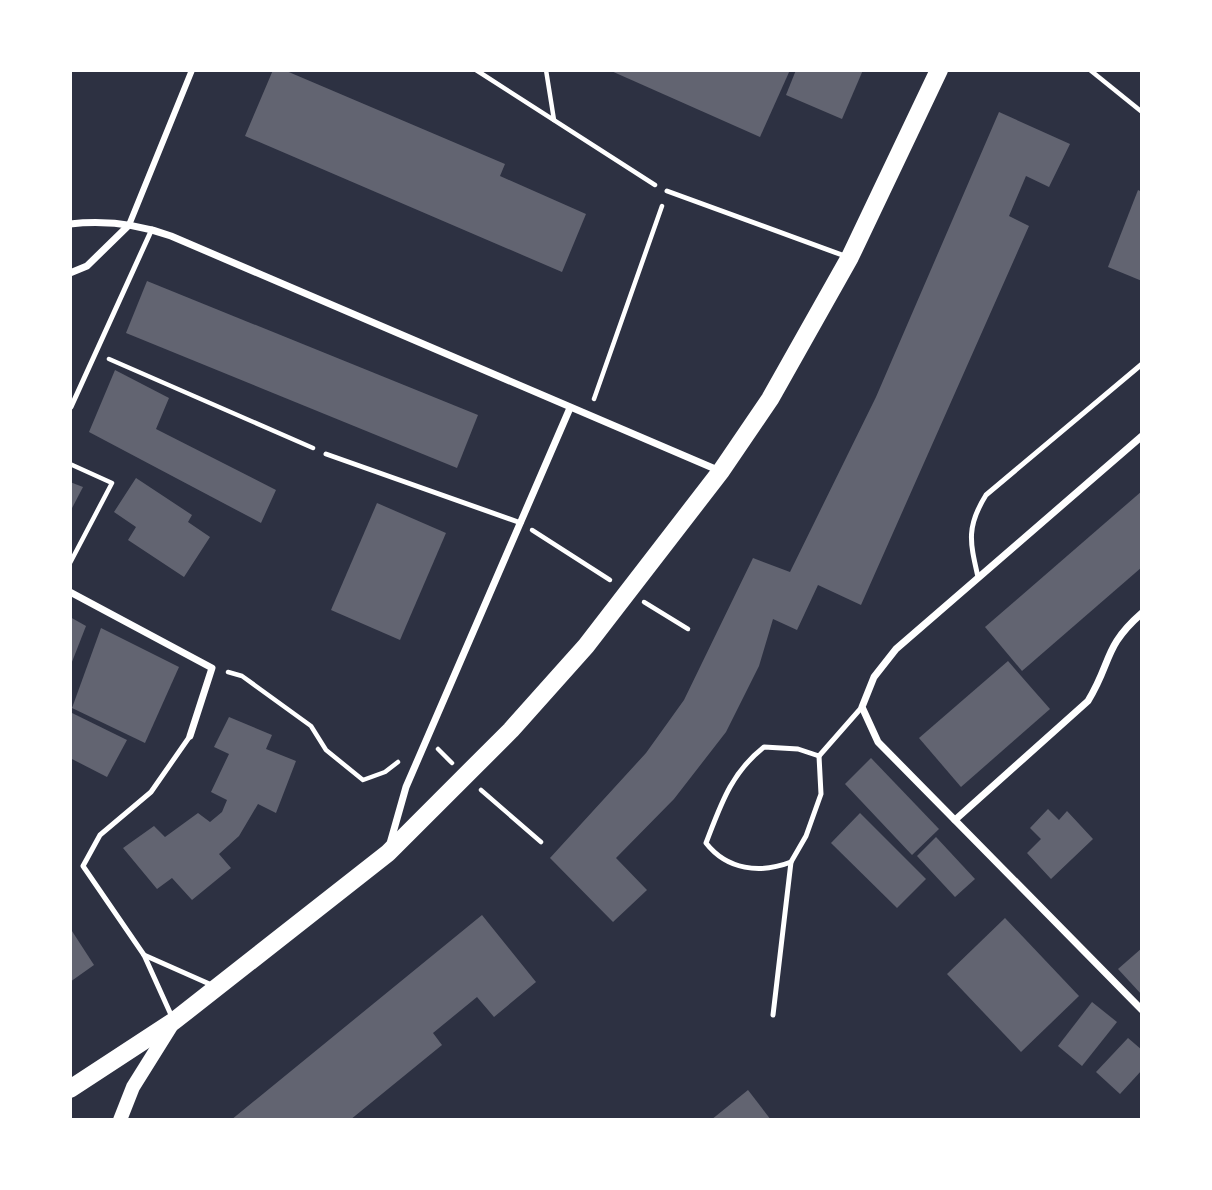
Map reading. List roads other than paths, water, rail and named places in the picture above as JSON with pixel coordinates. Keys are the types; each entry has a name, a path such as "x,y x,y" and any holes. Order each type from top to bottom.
{"main road":[{"path":"70,1089 174,1021 388,853 511,730 629,593 721,471 770,399 850,257 939,70"},
{"path":"120,1120 133,1087 174,1021"}],"street":[{"path":"70,274 87,266 129,225 192,70"},
{"path":"70,225 103,221 152,229 721,471"},
{"path":"388,853 396,815 570,408"},
{"path":"1142,436 897,649 874,677 862,707 878,742 1142,1010"},
{"path":"70,592 212,668 190,736"},
{"path":"955,820 1088,701 1120,632 1142,613"}],"lane":[{"path":"667,191 850,257"},
{"path":"71,407 152,229"},
{"path":"978,577 970,544 972,516 986,495 1142,364"},
{"path":"326,454 521,523"},
{"path":"773,1015 791,862 806,836 821,794 819,757 862,707"},
{"path":"174,1021 144,955 83,866 100,835 151,792 190,736"},
{"path":"791,862 771,870 743,867 717,858 706,843 722,800 743,764 764,747 798,749 819,757"},
{"path":"144,955 217,987"}]}
